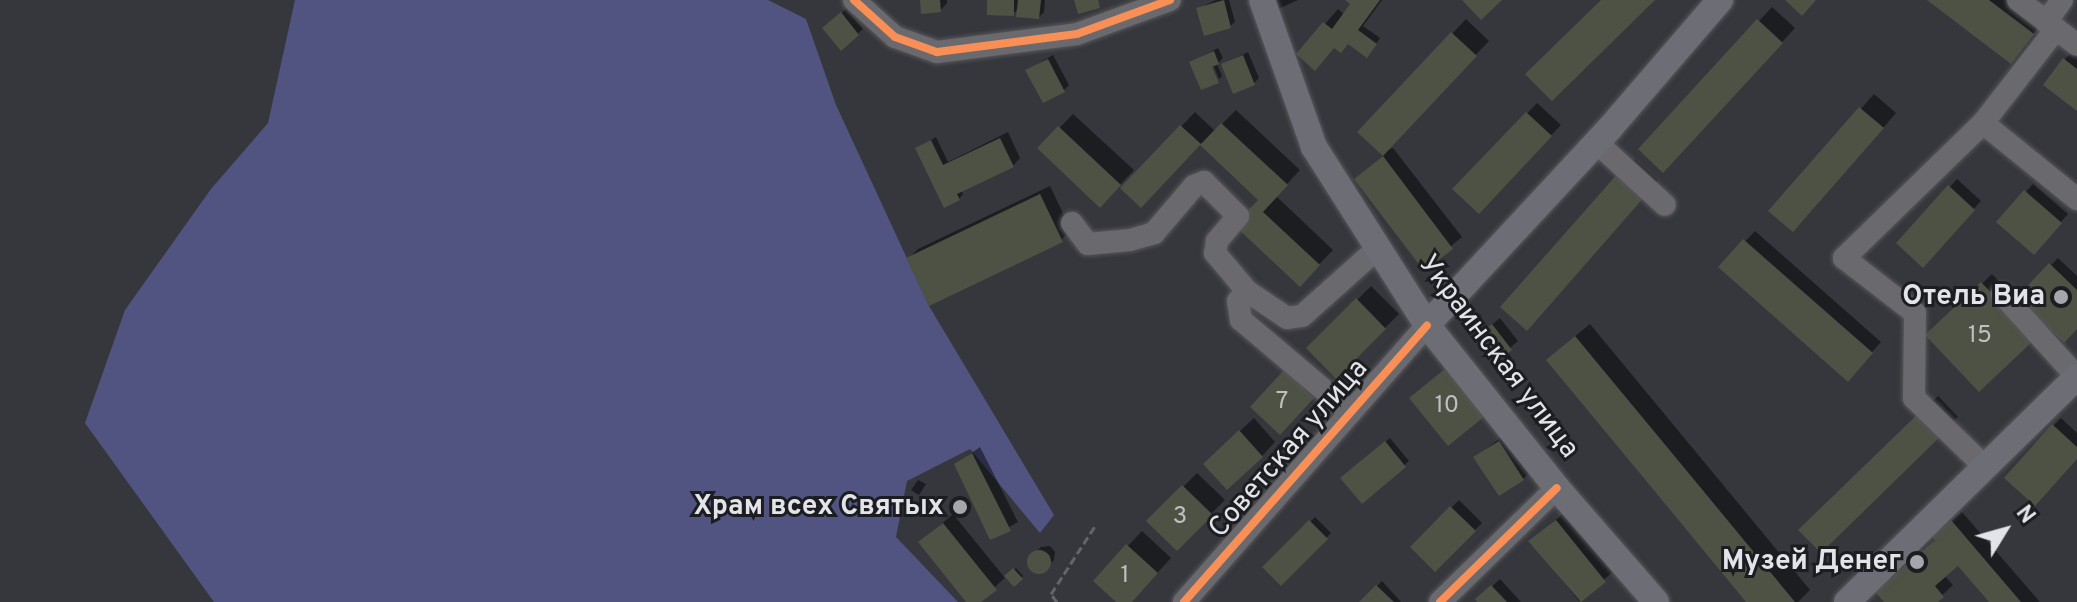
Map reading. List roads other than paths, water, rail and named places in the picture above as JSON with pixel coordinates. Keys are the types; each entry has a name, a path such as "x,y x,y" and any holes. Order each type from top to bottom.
{"main road":[{"name":"Украинская улица","path":"1262,0 1314,147 1427,325 1557,488 1656,602"},
{"name":"Советская улица","path":"1427,325 1596,142 1720,0"},
{"path":"1847,602 2077,377"}],"street":[{"path":"860,2 895,37 937,52 1077,34 1170,0"},
{"path":"2018,0 2077,45"},
{"path":"1986,468 1914,398 1915,313 1844,258 1983,123 2051,25 2062,0"},
{"path":"1983,123 2077,199"},
{"path":"1596,142 1665,205"},
{"path":"1072,223 1088,244 1130,240 1154,233 1194,186 1204,182 1238,216 1217,241 1215,253 1247,291 1287,318 1302,316 1378,248"},
{"path":"1247,291 1238,301 1241,320 1350,412"},
{"path":"2002,294 2077,377"},
{"name":"Советская улица","path":"1184,602 1427,325"},
{"path":"1440,602 1557,488"}],"place":[{"name":"Отель Виа","path":"2061,297"},
{"name":"Храм всех Святых","path":"960,507"},
{"name":"Музей Денег","path":"1917,562"}]}
